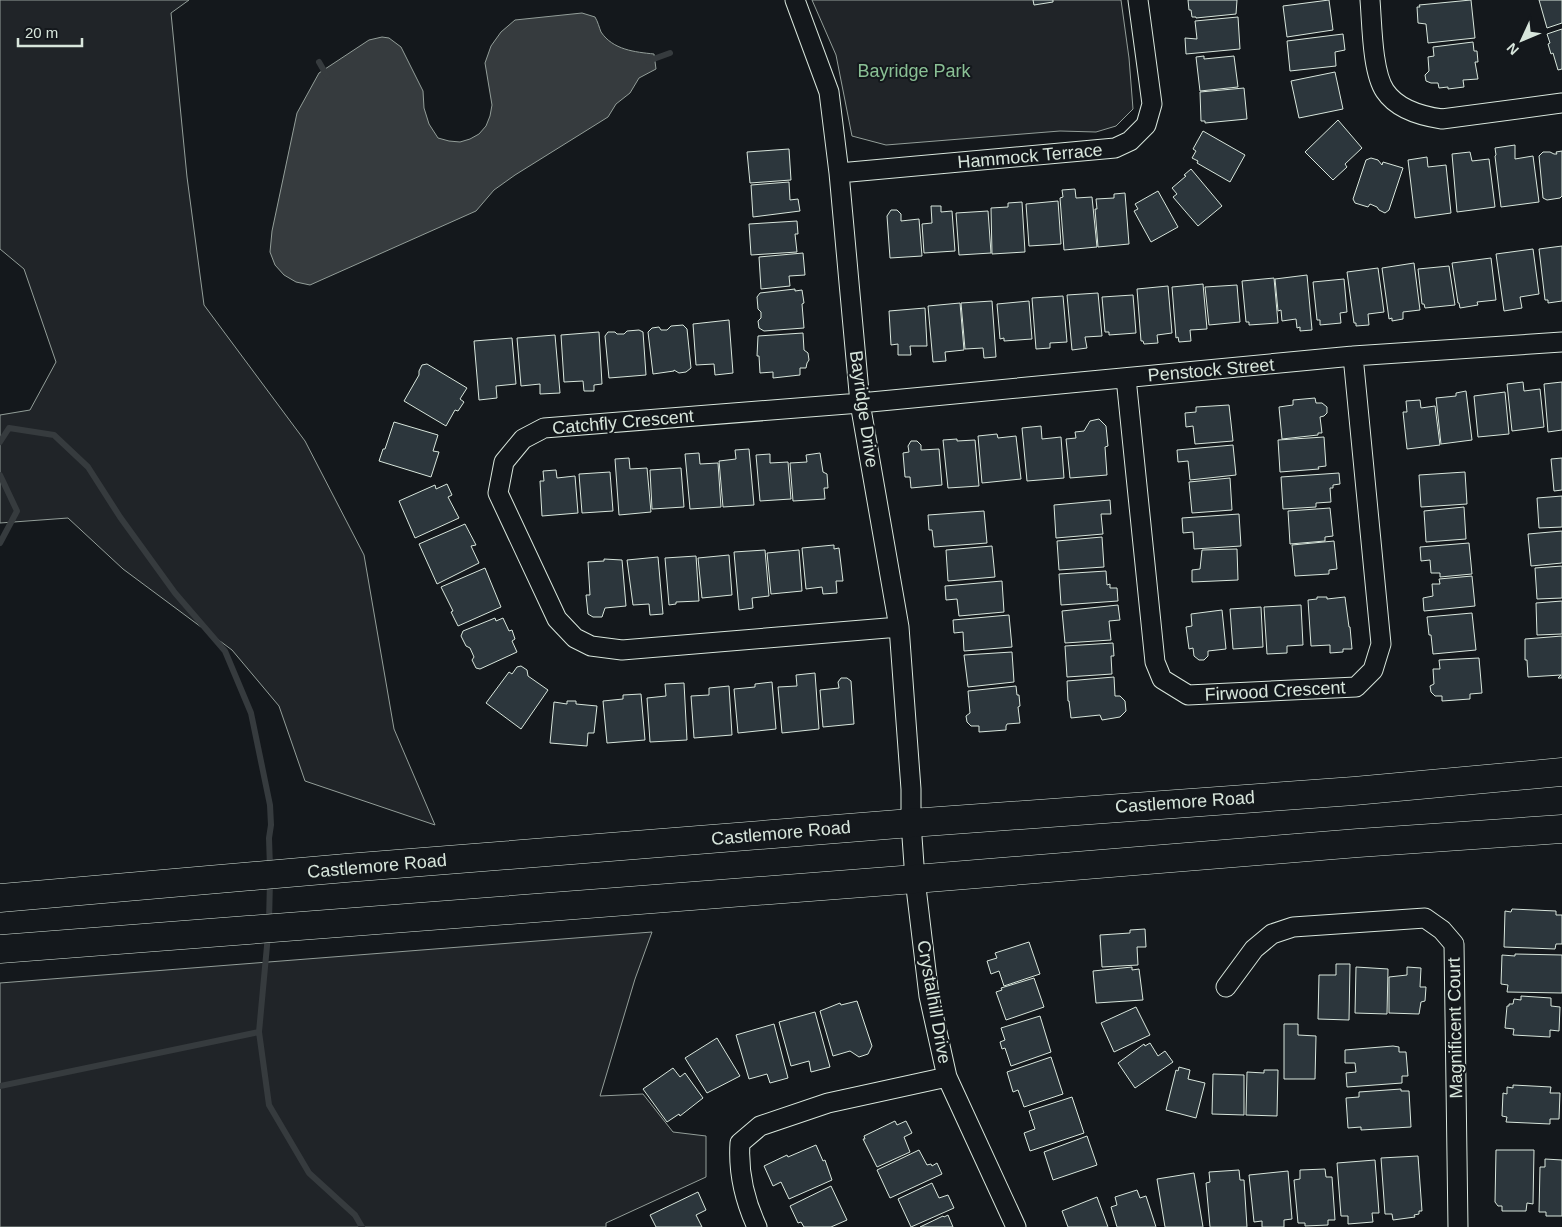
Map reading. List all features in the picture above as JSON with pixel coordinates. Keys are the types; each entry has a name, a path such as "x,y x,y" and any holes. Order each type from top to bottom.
{"main road":[{"name":"Castlemore Road","path":"0,898 346,868 911,823 1354,791 1562,772"},
{"path":"0,949 915,879 1358,842 1562,829"}],"street":[{"name":"Bayridge Drive","path":"794,0 829,92 839,173 860,403 899,627 911,789 911,823"},
{"name":"Hammock Terrace","path":"839,173 1115,148 1130,141 1146,125 1152,104 1138,0"},
{"path":"1370,0 1377,71 1385,91 1402,107 1424,117 1442,119 1562,103"},
{"name":"Penstock Street","path":"860,403 1353,356 1562,342"},
{"name":"Firwood Crescent","path":"1126,378 1155,662 1162,679 1188,695 1356,687 1373,670 1381,644 1353,356"},
{"name":"Catchfly Crescent","path":"860,403 544,428 524,439 504,462 498,493 557,619 575,638 591,646 622,650 899,627"},
{"name":"Crystalhill Drive","path":"911,823 915,879 929,996 947,1077 1016,1227"},
{"name":"Magnificent Court","path":"1226,987 1254,949 1272,934 1293,926 1425,918 1442,930 1454,944 1458,1227"},
{"path":"756,1227 748,1207 739,1165 740,1143 760,1126 828,1103 947,1077"}],"green space":[{"path":"0,0 189,0 171,13 187,177 204,305 305,441 364,555 394,729 435,825 305,781 279,706 232,650 123,569 68,518 0,523 0,415 30,410 56,362 24,269 0,249"},
{"name":"Bayridge Park","path":"812,0 1121,0 1129,58 1133,109 1116,126 1096,132 1060,131 886,145 852,136 836,55"},
{"path":"652,932 635,979 600,1096 643,1094 673,1132 706,1136 706,1177 606,1223 606,1227 0,1227 0,983"}],"shaded area":[{"path":"582,13 595,17 601,32 612,43 632,51 654,54 656,69 639,78 630,93 616,104 608,117 515,175 494,190 476,211 310,285 296,282 284,275 275,265 270,252 272,231 297,113 319,73 369,40 382,37 389,38 401,47 423,91 424,108 429,124 438,138 460,142 479,134 486,126 490,116 492,105 485,63 491,46 501,32 515,20"}],"building":[{"path":"1033,0 1053,0 1053,2 1034,5"},
{"path":"1188,0 1237,0 1236,14 1192,17"},
{"path":"1329,0 1333,30 1287,37 1283,6"},
{"path":"1471,0 1475,38 1428,43 1426,24 1418,23 1417,7 1420,7 1419,5"},
{"path":"1539,0 1562,0 1562,23 1547,28"},
{"path":"1238,17 1240,49 1186,54 1185,38 1197,39 1195,21"},
{"path":"1562,29 1562,69 1558,70 1553,53 1551,54 1547,34"},
{"path":"1343,34 1345,50 1335,52 1336,66 1290,71 1287,41"},
{"path":"1473,42 1474,51 1477,51 1478,62 1475,62 1478,79 1463,80 1464,87 1448,89 1448,87 1439,88 1438,83 1426,81 1425,75 1429,71 1428,57 1434,56 1433,47"},
{"path":"1204,56 1204,59 1234,56 1238,87 1200,91 1196,57"},
{"path":"1335,72 1343,109 1299,118 1291,81"},
{"path":"1244,88 1247,119 1205,123 1205,121 1201,121 1200,92"},
{"path":"1338,120 1362,148 1345,164 1347,167 1333,180 1305,152"},
{"path":"1203,131 1245,155 1230,182 1197,163 1198,161 1192,158 1196,151 1193,149"},
{"path":"1515,145 1515,159 1533,156 1539,202 1501,207 1495,148"},
{"path":"789,149 791,180 750,183 747,152"},
{"path":"1562,151 1562,196 1547,200 1543,198 1539,156 1543,152 1557,154 1556,152"},
{"path":"1470,152 1472,161 1489,159 1495,207 1457,212 1452,154"},
{"path":"1427,157 1428,167 1446,165 1451,213 1415,218 1408,160"},
{"path":"1371,158 1378,160 1382,165 1383,162 1403,168 1389,210 1385,213 1370,204 1368,207 1355,203 1353,199 1366,160"},
{"path":"1191,169 1222,206 1198,226 1173,197 1177,194 1172,188"},
{"path":"789,182 790,200 798,199 800,211 753,217 751,185"},
{"path":"1075,189 1076,198 1092,197 1097,247 1064,250 1060,198 1063,197 1062,190"},
{"path":"1158,191 1178,227 1151,242 1134,211 1138,209 1135,204"},
{"path":"1125,193 1129,244 1098,247 1096,199 1114,198 1114,194"},
{"path":"1058,201 1061,244 1029,246 1026,204"},
{"path":"1022,202 1025,252 992,254 991,208 1008,207 1008,203"},
{"path":"931,206 941,206 941,212 952,211 955,251 924,253 922,224 932,223"},
{"path":"891,210 897,210 901,214 901,221 919,219 922,256 890,258 887,216"},
{"path":"988,211 991,253 959,255 956,213"},
{"path":"797,221 798,234 795,234 797,252 751,255 749,224"},
{"path":"1562,246 1562,301 1548,303 1548,300 1545,300 1539,249"},
{"path":"1533,249 1539,294 1520,297 1522,308 1504,311 1496,254"},
{"path":"803,253 805,275 789,276 790,286 761,289 759,257"},
{"path":"1491,258 1496,300 1477,302 1478,305 1460,308 1452,263"},
{"path":"1414,263 1420,310 1403,312 1403,319 1392,321 1392,318 1389,319 1382,268"},
{"path":"1449,266 1455,305 1425,308 1424,304 1422,304 1418,269"},
{"path":"1378,268 1384,312 1368,314 1369,325 1356,326 1347,272"},
{"path":"1307,275 1312,330 1300,331 1300,327 1297,328 1296,319 1282,321 1281,310 1278,311 1275,279"},
{"path":"1274,278 1278,323 1249,325 1249,322 1246,322 1242,281"},
{"path":"1344,279 1347,312 1340,313 1341,323 1320,325 1320,320 1317,320 1313,282"},
{"path":"1203,284 1207,329 1190,330 1191,341 1179,342 1178,337 1176,338 1172,287"},
{"path":"1237,285 1240,322 1209,325 1205,287"},
{"path":"1168,286 1172,333 1157,335 1158,343 1144,344 1141,341 1137,289"},
{"path":"795,289 795,291 802,290 804,328 764,331 759,328 758,321 761,318 761,312 758,309 757,297 760,293"},
{"path":"1098,293 1102,336 1085,337 1087,348 1072,350 1067,295"},
{"path":"1133,295 1136,333 1109,335 1109,332 1105,332 1102,297"},
{"path":"1063,296 1067,342 1050,343 1050,348 1036,349 1032,298"},
{"path":"992,301 996,357 984,358 983,348 965,349 961,303"},
{"path":"1029,301 1032,339 1004,341 1004,338 1000,339 997,304"},
{"path":"960,303 964,350 945,352 946,361 933,362 928,306"},
{"path":"925,308 927,346 910,346 911,355 898,355 898,344 891,345 889,311"},
{"path":"729,320 733,373 715,375 714,364 696,365 693,324"},
{"path":"683,325 687,329 691,368 686,372 679,373 674,370 653,374 648,332 652,328 659,327 661,330 667,330 671,326"},
{"path":"639,330 643,332 646,375 609,378 605,336 608,332 624,334 627,331"},
{"path":"599,332 602,384 594,385 594,391 584,391 583,381 564,382 561,335"},
{"path":"803,333 804,350 808,353 809,360 806,368 800,368 800,375 773,378 773,372 760,373 759,356 757,356 758,336"},
{"path":"555,335 560,393 540,394 540,384 521,386 517,338"},
{"path":"512,338 516,384 496,386 497,398 479,400 474,341"},
{"path":"427,364 467,388 460,399 464,402 458,411 455,410 446,426 404,401 419,375 422,365"},
{"path":"1523,382 1524,391 1540,389 1544,427 1512,431 1507,384"},
{"path":"1562,382 1562,430 1548,432 1544,384"},
{"path":"1466,391 1472,440 1441,444 1436,398 1456,396 1456,393"},
{"path":"1505,392 1509,434 1478,437 1474,396"},
{"path":"1315,398 1316,403 1322,403 1327,407 1327,413 1320,417 1322,433 1282,439 1279,407 1293,405 1293,400"},
{"path":"1420,400 1421,408 1435,406 1440,445 1407,449 1403,412 1407,412 1406,401"},
{"path":"1229,405 1233,441 1195,444 1193,426 1186,427 1185,413 1196,412 1196,407"},
{"path":"1099,419 1106,426 1108,446 1105,447 1107,475 1070,478 1066,439 1076,438 1075,432 1084,431 1090,421"},
{"path":"394,422 438,435 433,451 439,452 431,477 379,461"},
{"path":"1041,426 1042,439 1061,437 1064,478 1027,481 1022,428"},
{"path":"997,434 998,438 1016,436 1021,479 982,483 978,436"},
{"path":"1324,437 1326,466 1318,467 1319,469 1280,472 1278,440"},
{"path":"957,439 957,441 975,440 979,486 948,488 943,440"},
{"path":"911,441 917,441 921,445 921,450 939,449 942,485 911,488 910,477 905,477 903,453 909,452 908,446"},
{"path":"1233,445 1236,475 1190,480 1188,461 1178,462 1177,450"},
{"path":"749,449 754,505 723,507 719,461 736,459 735,450"},
{"path":"699,453 700,464 718,463 721,507 690,509 685,454"},
{"path":"820,453 823,472 827,474 828,488 824,488 825,499 793,501 790,463 807,462 806,455"},
{"path":"770,454 770,463 788,462 791,499 760,501 756,455"},
{"path":"629,458 630,469 647,468 651,512 619,515 615,459"},
{"path":"1562,458 1562,490 1554,491 1551,459"},
{"path":"681,468 684,507 652,509 650,470"},
{"path":"556,470 557,478 575,476 578,513 542,516 540,481 544,481 543,471"},
{"path":"610,472 613,511 582,513 579,474"},
{"path":"1465,472 1467,504 1421,507 1419,475"},
{"path":"1339,473 1340,484 1333,485 1333,488 1330,488 1331,502 1316,503 1316,507 1283,509 1281,477"},
{"path":"1230,478 1232,510 1192,513 1189,482"},
{"path":"447,484 452,495 448,497 459,518 415,538 399,501 435,485 436,489"},
{"path":"1562,496 1562,527 1539,528 1537,498"},
{"path":"1110,500 1111,514 1101,514 1103,534 1056,538 1054,505"},
{"path":"1464,507 1466,539 1426,542 1424,511"},
{"path":"1330,508 1333,536 1325,537 1325,541 1290,544 1288,511"},
{"path":"984,511 987,543 934,547 932,530 929,530 928,515"},
{"path":"1239,514 1241,546 1194,549 1193,532 1183,533 1182,518"},
{"path":"465,524 476,545 471,546 479,563 437,584 419,544"},
{"path":"1562,531 1562,563 1531,566 1528,534"},
{"path":"1102,537 1104,567 1059,570 1057,541"},
{"path":"1334,541 1337,569 1329,570 1329,574 1295,576 1292,545"},
{"path":"1469,543 1472,574 1440,577 1440,573 1431,573 1430,560 1421,561 1420,547"},
{"path":"834,545 834,549 839,548 843,581 836,581 837,593 823,594 822,587 806,589 802,548"},
{"path":"992,546 995,577 948,581 946,550"},
{"path":"1237,549 1238,580 1192,582 1192,570 1200,569 1202,550"},
{"path":"765,550 769,596 752,598 753,608 739,610 734,552"},
{"path":"799,550 802,591 771,594 767,553"},
{"path":"729,555 732,595 702,598 698,558"},
{"path":"696,556 699,601 676,602 676,604 669,605 665,558"},
{"path":"658,557 663,614 650,615 649,604 633,605 627,560"},
{"path":"604,559 622,560 626,606 605,608 602,617 593,617 588,614 586,595 590,595 588,562 604,561"},
{"path":"1562,566 1562,598 1537,599 1535,568"},
{"path":"485,568 501,607 458,626 441,587"},
{"path":"1106,571 1107,585 1110,584 1110,588 1117,588 1118,601 1061,605 1059,574"},
{"path":"1472,576 1475,606 1424,611 1423,598 1433,596 1432,584 1440,584 1439,579"},
{"path":"1002,581 1004,612 959,616 957,599 946,600 945,586"},
{"path":"1317,597 1327,597 1327,599 1345,597 1352,649 1343,649 1343,652 1330,653 1330,645 1311,646 1308,600 1317,599"},
{"path":"1562,601 1562,634 1537,635 1536,603"},
{"path":"1118,605 1120,620 1109,621 1111,640 1065,643 1062,611"},
{"path":"1301,605 1303,645 1287,646 1287,653 1267,654 1264,607"},
{"path":"1261,607 1263,647 1233,649 1230,609"},
{"path":"1222,610 1226,649 1208,651 1208,656 1204,660 1199,660 1194,656 1193,648 1189,649 1186,627 1192,626 1191,614"},
{"path":"1472,613 1476,650 1433,654 1427,617"},
{"path":"1009,615 1012,647 964,651 963,632 954,633 953,620"},
{"path":"495,618 496,621 503,618 509,631 512,630 515,639 512,641 517,652 480,669 476,668 472,660 474,657 470,648 466,646 461,636 463,631"},
{"path":"1562,636 1562,678 1558,678 1561,675 1528,677 1527,660 1525,660 1525,639"},
{"path":"1113,643 1114,656 1111,656 1112,674 1067,677 1065,646"},
{"path":"1012,652 1014,682 968,687 964,655"},
{"path":"1479,658 1482,693 1470,694 1470,699 1442,701 1442,696 1435,696 1431,692 1430,686 1434,684 1433,669 1440,669 1439,660"},
{"path":"521,666 527,670 528,676 548,690 521,729 486,703 509,672 512,674 517,667"},
{"path":"815,673 819,729 782,733 778,687 797,686 796,675"},
{"path":"1114,677 1115,696 1120,696 1125,701 1126,711 1120,717 1102,720 1100,715 1071,718 1067,681"},
{"path":"841,678 847,678 851,681 854,724 823,727 820,690 839,688 838,682"},
{"path":"772,682 776,729 738,733 734,689 755,687 755,684"},
{"path":"684,683 687,740 650,742 647,698 666,696 665,684"},
{"path":"729,686 732,735 694,738 691,696 709,695 709,688"},
{"path":"1016,686 1017,695 1019,695 1020,723 1007,724 1006,730 979,732 979,726 971,726 967,722 966,716 970,713 968,691"},
{"path":"641,694 645,740 607,743 603,701 623,699 623,695"},
{"path":"567,701 597,706 594,733 588,733 587,746 550,743 554,702 567,704"},
{"path":"1512,909 1556,911 1556,915 1562,915 1562,944 1556,944 1555,949 1504,947 1505,911 1511,912"},
{"path":"1145,929 1146,947 1137,947 1138,965 1102,967 1100,935 1130,933 1130,930"},
{"path":"1029,942 1040,974 1004,986 999,971 991,974 987,961 997,958 995,953"},
{"path":"1515,954 1562,955 1562,993 1507,992 1508,985 1501,984 1502,955 1515,956"},
{"path":"1336,964 1350,964 1349,1020 1318,1019 1319,975 1336,975"},
{"path":"1132,967 1132,970 1139,969 1143,1000 1096,1003 1093,971"},
{"path":"1356,967 1388,969 1387,1014 1355,1013"},
{"path":"1407,967 1421,968 1420,987 1426,987 1425,1001 1421,1002 1419,1014 1389,1013 1389,977 1407,975"},
{"path":"1034,978 1044,1007 1006,1020 996,992 1002,990 1001,988"},
{"path":"1521,996 1551,998 1551,1006 1560,1007 1559,1031 1550,1030 1550,1037 1513,1035 1514,1029 1505,1028 1507,1006 1513,1004 1514,999 1521,1000"},
{"path":"857,1001 872,1046 868,1054 859,1057 850,1051 833,1056 820,1011 840,1003 841,1005"},
{"path":"1136,1007 1150,1035 1114,1052 1101,1023"},
{"path":"815,1012 830,1067 811,1072 809,1061 791,1066 779,1022"},
{"path":"1040,1016 1051,1052 1011,1066 1005,1048 1002,1049 1000,1042 1005,1040 1001,1028"},
{"path":"774,1024 788,1078 770,1083 767,1074 749,1079 736,1035"},
{"path":"1284,1024 1298,1024 1298,1035 1316,1036 1315,1079 1284,1079"},
{"path":"717,1038 740,1076 707,1093 685,1058"},
{"path":"1150,1043 1158,1056 1165,1051 1173,1062 1135,1088 1118,1063 1144,1044 1145,1046"},
{"path":"1399,1047 1399,1052 1406,1052 1408,1076 1402,1076 1402,1083 1347,1087 1346,1073 1356,1072 1355,1063 1345,1063 1345,1050"},
{"path":"1051,1057 1063,1094 1024,1107 1018,1090 1013,1092 1007,1072"},
{"path":"1179,1067 1190,1070 1188,1079 1205,1083 1196,1118 1166,1110 1176,1070 1178,1071"},
{"path":"673,1068 680,1077 685,1073 703,1098 680,1116 679,1114 667,1122 643,1089"},
{"path":"1264,1070 1278,1070 1277,1116 1246,1115 1247,1072 1264,1073"},
{"path":"1213,1074 1244,1075 1244,1115 1212,1114"},
{"path":"1513,1085 1551,1087 1550,1093 1560,1093 1559,1119 1550,1119 1550,1124 1506,1122 1507,1117 1502,1116 1503,1093 1507,1094 1507,1087 1513,1088"},
{"path":"1401,1089 1401,1091 1409,1091 1411,1127 1361,1130 1361,1127 1348,1128 1346,1098 1359,1097 1359,1092"},
{"path":"1072,1097 1084,1133 1030,1151 1024,1133 1035,1129 1029,1111"},
{"path":"895,1121 897,1125 906,1121 912,1133 904,1137 910,1152 877,1167 863,1139 865,1139 864,1136"},
{"path":"1087,1136 1097,1165 1053,1180 1044,1152"},
{"path":"816,1145 823,1161 825,1160 832,1180 789,1199 781,1182 773,1186 764,1166 787,1155 788,1157"},
{"path":"919,1150 927,1165 931,1164 932,1166 937,1163 942,1174 890,1198 877,1170"},
{"path":"1496,1150 1534,1150 1533,1204 1527,1203 1526,1211 1502,1211 1502,1206 1498,1206 1495,1202"},
{"path":"1418,1156 1422,1211 1414,1215 1415,1217 1393,1220 1392,1214 1385,1214 1381,1158"},
{"path":"1545,1159 1562,1160 1562,1216 1546,1216 1546,1212 1539,1212 1540,1167 1545,1167"},
{"path":"1375,1160 1379,1213 1372,1213 1373,1222 1348,1224 1348,1216 1341,1216 1337,1163"},
{"path":"1325,1169 1326,1177 1332,1177 1335,1220 1328,1220 1328,1225 1305,1226 1305,1223 1298,1223 1294,1180 1300,1179 1300,1170"},
{"path":"1239,1170 1240,1180 1244,1180 1247,1227 1210,1227 1206,1183 1210,1182 1209,1172"},
{"path":"1288,1171 1292,1219 1284,1220 1284,1227 1262,1227 1262,1221 1254,1222 1249,1175"},
{"path":"1194,1173 1203,1227 1165,1227 1157,1179"},
{"path":"932,1183 939,1198 948,1195 954,1208 911,1227 898,1199"},
{"path":"831,1186 847,1220 831,1227 804,1227 801,1222 798,1223 790,1206"},
{"path":"1137,1190 1140,1198 1146,1196 1156,1227 1117,1227 1111,1207 1117,1205 1115,1197"},
{"path":"698,1192 706,1210 696,1215 702,1227 656,1227 650,1215"},
{"path":"1097,1197 1108,1227 1068,1227 1062,1211"},
{"path":"948,1215 953,1227 920,1227 943,1216"}],"waterway":[{"path":"648,61 670,53"},
{"path":"319,62 327,76"},
{"path":"0,442 9,428 54,435 88,467 120,517 175,593 225,651 251,713 270,805 270,868"},
{"path":"0,475 17,511 0,543"},
{"path":"269,922 270,880"},
{"path":"268,935 259,1032 269,1105 309,1173 355,1215 362,1227"},
{"path":"0,1086 259,1032"}]}
